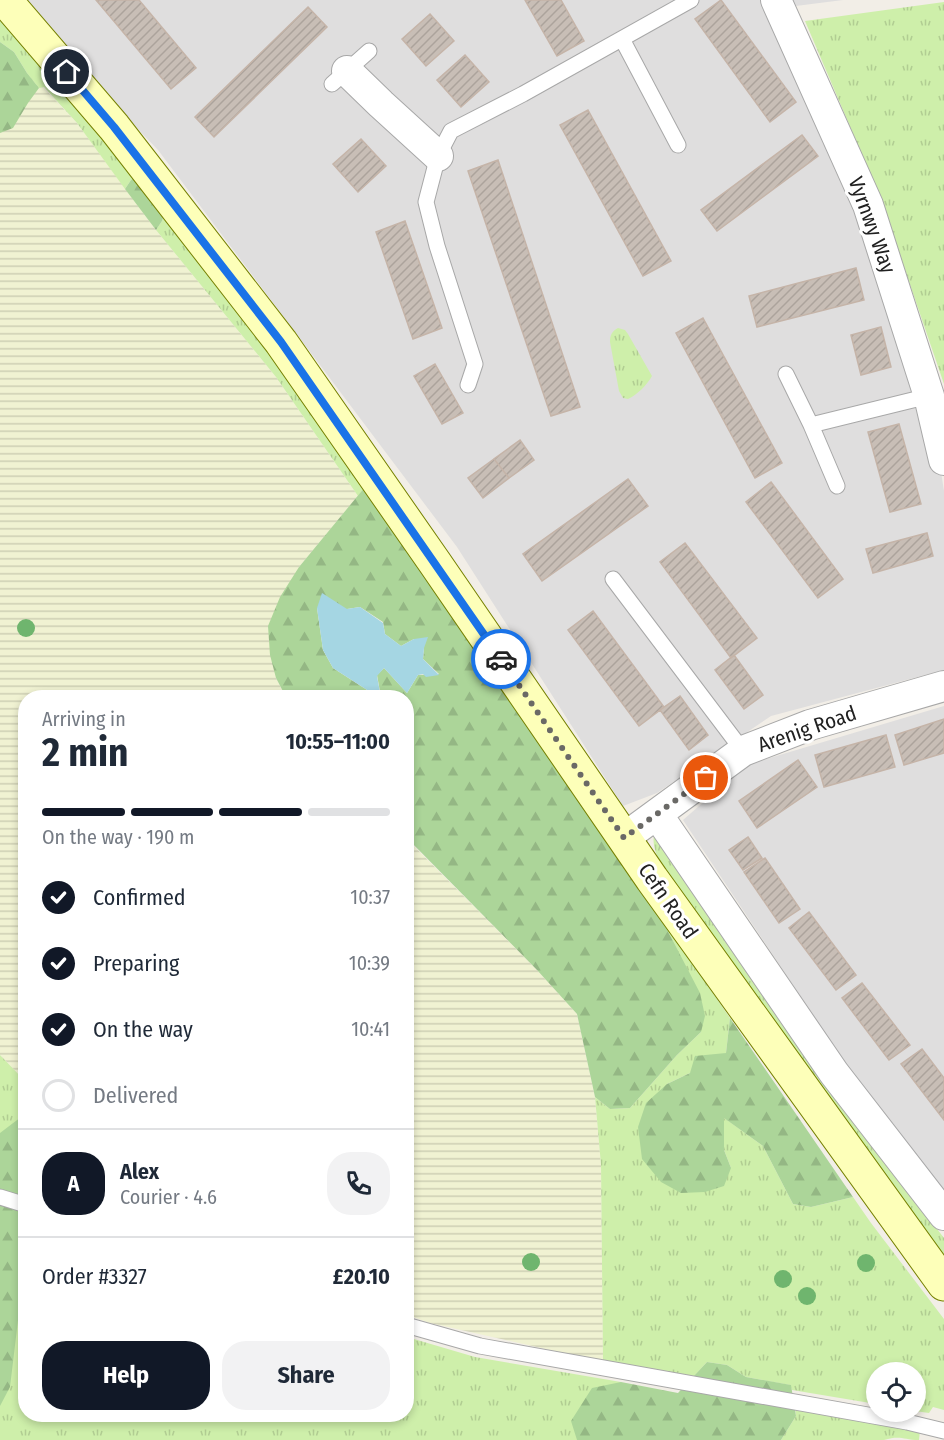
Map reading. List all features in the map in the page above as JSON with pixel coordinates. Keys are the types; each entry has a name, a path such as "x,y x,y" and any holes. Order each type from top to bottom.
{"street":[{"name":"Cefn Road","path":"5,0 114,127 281,342 652,879 944,1284"},
{"name":"Vyrnwy Way","path":"776,0 868,204 929,396 944,460"},
{"path":"340,77 381,104 438,156"},
{"name":"Arenig Road","path":"624,838 743,751 810,725 944,686"},
{"name":"Cefn Road","path":"657,814 834,1072 944,1215"}],"lane":[{"path":"468,385 475,364 437,246 426,202 438,156 451,131 524,94 691,0"},
{"path":"622,39 678,145"},
{"path":"340,77 369,51"},
{"path":"786,375 837,486"},
{"path":"811,426 929,396"},
{"path":"613,579 743,751"},
{"path":"0,1197 18,1203"},
{"path":"414,1327 480,1346 908,1422 936,1433"}],"shaded area":[{"path":"14,0 843,0 780,8 929,396 944,491 944,670 771,716 657,793 623,806 457,547 158,150"},
{"path":"944,706 944,1195 871,1102 683,820 746,765"}],"green space":[{"path":"944,2 944,384 880,197 805,21"},
{"path":"0,13 137,175 125,189 77,123 44,87 39,88 14,52 0,42"},
{"path":"0,42 14,52 39,88 13,128 0,133"},
{"path":"27,73 77,123 156,230 276,377 358,496 299,567 276,678 282,690 18,690 18,1074 0,1055 0,104"},
{"path":"137,175 166,209 156,230 125,189"},
{"path":"166,209 232,298 365,487 358,496 276,377 156,230"},
{"path":"618,328 625,330 628,334 652,376 642,389 628,399 623,398 619,391 610,342 614,330"},
{"path":"365,487 660,916 700,993 705,1016 701,1032 677,1055 630,1108 610,1109 595,1097 577,1014 414,845 414,690 409,690 418,675 439,674 423,659 424,648 414,639 401,646 385,634 383,622 360,607 317,608 323,650 333,668 367,690 282,690 276,678 270,655 268,626 280,597 299,567"},
{"path":"384,668 404,690 380,690 377,675"},
{"path":"655,832 944,1238 944,1264 660,863 654,843"},
{"path":"414,846 537,970 577,1014 595,1097 601,1165 603,1362 414,1317"},
{"path":"660,916 730,1018 726,1053 667,1084 731,1168 724,1150 723,1117 763,1146 793,1204 811,1207 853,1197 944,1319 944,1410 933,1407 929,1413 926,1413 926,1362 866,1362 866,1402 792,1390 790,1385 746,1377 727,1365 707,1362 694,1376 603,1362 601,1165 595,1097 610,1109 630,1108 677,1055 701,1032"},
{"path":"730,1018 853,1197 811,1207 793,1204 763,1146 724,1118 724,1150 731,1168 724,1186 705,1192 681,1193 661,1182 642,1159 638,1127 646,1103 667,1084 690,1073 695,1056 726,1053"},
{"path":"0,1055 18,1074 18,1422 414,1422 414,1339 475,1357 621,1382 599,1440 0,1440"},
{"path":"18,1119 18,1320 10,1387 0,1406 0,1133"},
{"path":"707,1362 727,1365 746,1377 791,1385 796,1416 781,1440 577,1440 571,1421 592,1388 621,1382 678,1393"},
{"path":"795,1406 866,1420 866,1422 878,1422 920,1430 919,1440 898,1438 781,1440 796,1416"}],"water":[{"path":"322,593 347,609 360,607 383,623 385,634 401,646 414,639 428,637 423,659 439,675 426,677 423,674 418,675 409,690 404,690 384,668 377,676 380,690 367,690 333,668 323,650 317,608"}],"building":[{"path":"96,0 139,0 196,68 171,89"},
{"path":"525,0 561,0 584,41 557,56"},
{"path":"721,0 796,102 770,122 695,19"},
{"path":"308,7 327,27 214,137 195,117"},
{"path":"430,14 454,41 426,66 402,39"},
{"path":"465,55 489,82 461,107 437,80"},
{"path":"588,110 671,261 643,276 560,125"},
{"path":"802,135 818,156 717,231 701,210"},
{"path":"361,139 386,166 358,192 333,164"},
{"path":"498,160 580,407 551,416 468,171"},
{"path":"405,221 442,328 413,339 376,232"},
{"path":"856,268 864,300 757,327 749,296"},
{"path":"703,318 782,463 755,478 676,333"},
{"path":"881,327 891,367 861,375 851,335"},
{"path":"435,364 463,413 442,424 414,376"},
{"path":"899,424 921,504 890,512 868,432"},
{"path":"520,440 534,460 509,478 494,459"},
{"path":"494,459 509,478 483,498 468,478"},
{"path":"628,479 648,506 542,581 523,554"},
{"path":"771,482 843,579 818,598 746,502"},
{"path":"927,533 933,556 873,573 866,549"},
{"path":"685,543 757,638 731,658 660,562"},
{"path":"593,611 664,707 639,726 568,630"},
{"path":"734,655 763,695 744,709 715,670"},
{"path":"680,696 708,735 689,750 660,710"},
{"path":"944,719 944,753 904,765 895,735"},
{"path":"886,735 895,767 824,787 815,755"},
{"path":"798,760 817,787 757,828 739,801"},
{"path":"748,837 762,858 743,870 729,850"},
{"path":"765,858 800,909 779,923 744,872"},
{"path":"809,912 856,975 836,990 789,928"},
{"path":"862,983 910,1045 889,1060 842,998"},
{"path":"922,1049 944,1078 944,1120 901,1064"}],"way so far":[{"path":"501,659 624,838 706,778"}],"route":[{"path":"67,72 114,127 281,342 501,659"}]}
